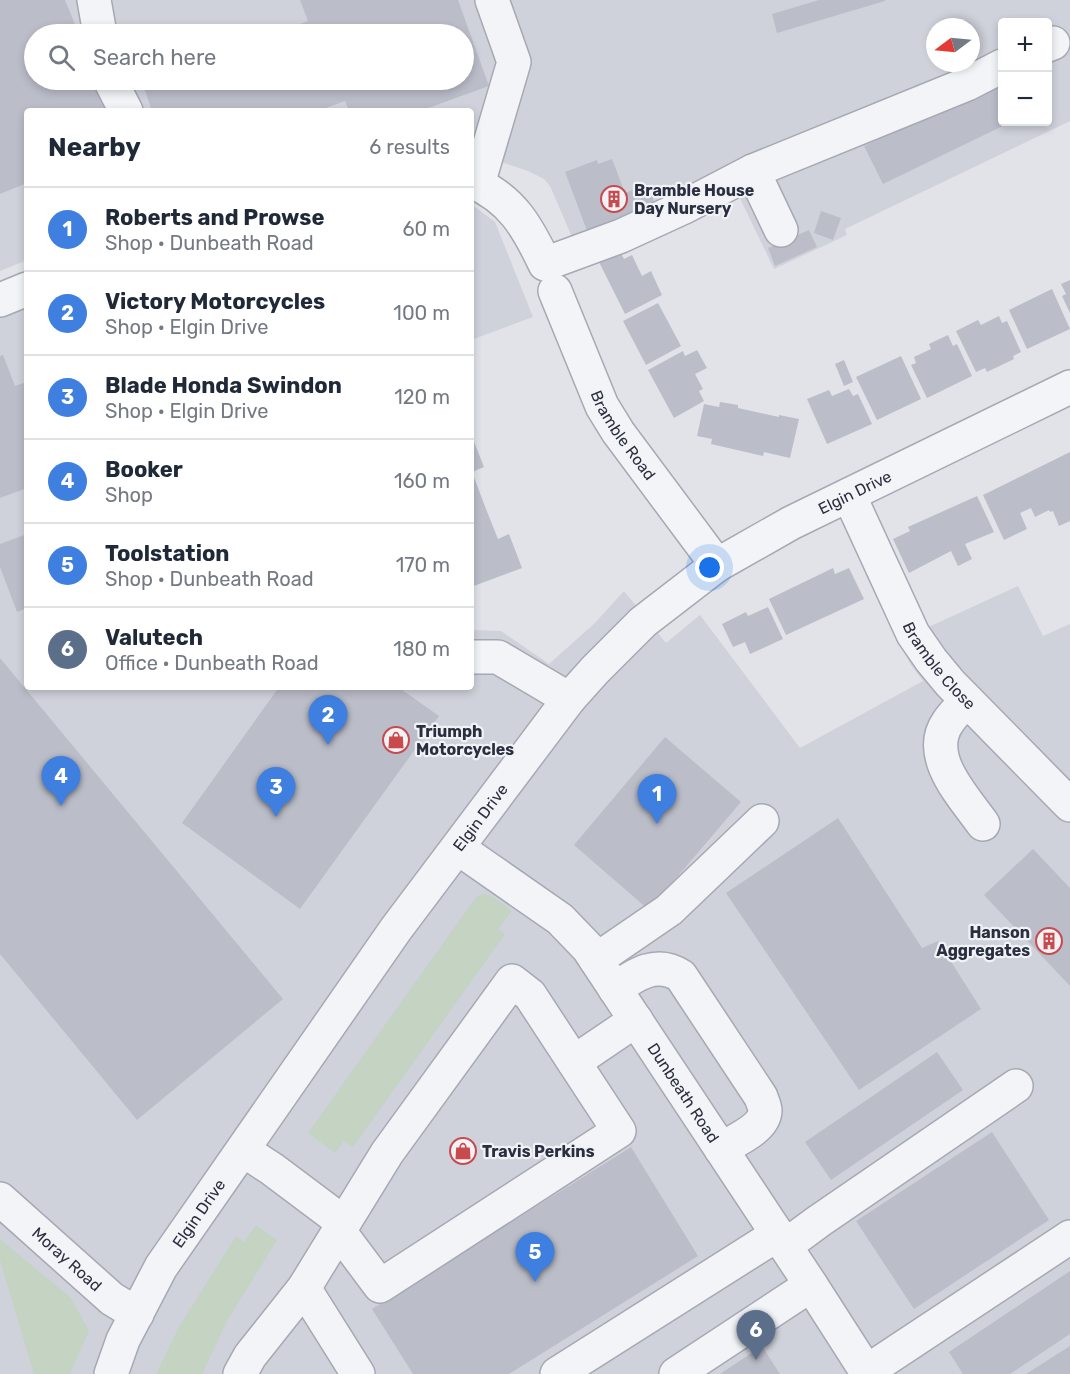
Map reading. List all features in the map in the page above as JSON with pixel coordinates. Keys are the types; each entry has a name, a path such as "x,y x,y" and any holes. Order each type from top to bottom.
{"street":[{"path":"94,0 98,24"},
{"path":"475,183 514,62 492,0"},
{"path":"550,278 648,224 753,171 967,84 998,68"},
{"path":"115,90 124,108"},
{"path":"753,171 781,230"},
{"name":"Bramble Road","path":"475,183 501,199 518,215 529,230 602,406 625,441 717,565"},
{"path":"0,300 24,290"},
{"name":"Elgin Drive","path":"111,1374 123,1340 161,1267 396,929 569,699 595,670 643,622 717,565 792,523 1070,387"},
{"name":"Bramble Close","path":"849,495 913,634 931,660 1070,805"},
{"path":"474,657 498,657 569,699"},
{"path":"967,700 947,722 941,744 942,756 952,781 983,824"},
{"path":"596,960 669,910 762,821"},
{"name":"Dunbeath Road","path":"458,848 560,919 588,948 867,1373"},
{"path":"615,989 634,976 652,969 670,969 681,976 760,1097 765,1109 763,1120 756,1127 721,1149"},
{"path":"240,1374 250,1356 304,1288 342,1227 387,1154 512,981 530,994 619,1131 380,1286 342,1227 272,1169 243,1150"},
{"path":"574,1062 636,1020"},
{"path":"557,1374 781,1240 819,1221 1016,1086"},
{"name":"Moray Road","path":"0,1199 112,1299 137,1314"},
{"path":"867,1373 1070,1237"},
{"path":"676,1374 811,1285"},
{"path":"304,1288 358,1374"}],"shaded area":[{"path":"0,0 1070,0 1070,121 845,229 847,235 774,269 737,192 575,244 550,186 544,179 528,171 474,153 474,108 24,108 24,261 0,271"},
{"path":"474,206 495,222 533,317 474,339"},
{"path":"24,307 24,690 474,690 474,630 501,631 549,664 595,623 624,591 666,643 700,615 800,748 923,681 898,641 1018,586 1043,636 1070,624 1070,1374 0,1374 0,316"}],"green space":[{"path":"483,894 490,895 512,911 498,929 505,934 353,1147 344,1141 335,1153 308,1133 474,900"},
{"path":"256,1225 277,1240 227,1321 202,1374 156,1374 180,1325 236,1236 244,1242"},
{"path":"0,1239 71,1298 89,1331 70,1374 34,1374 0,1260"}],"building":[{"path":"0,0 65,0 75,24 24,24 24,90 100,90 107,108 24,108 24,184 0,194"},
{"path":"300,0 458,0 467,24 300,24 308,21"},
{"path":"819,0 885,1 777,33 772,14"},
{"path":"474,44 489,86 428,108 348,108 345,101 326,108 151,108 145,90 474,90"},
{"path":"998,80 998,126 1003,126 883,184 864,146"},
{"name":"Bramble House Day Nursery","path":"612,159 625,193 648,184 655,205 589,236 565,172 597,160 598,164"},
{"path":"821,211 841,218 833,240 814,233"},
{"path":"809,230 817,247 775,266 768,248"},
{"path":"619,249 624,259 632,255 642,276 651,271 662,295 625,314 598,260"},
{"path":"1070,280 1070,313 1062,296 1066,294 1061,284"},
{"path":"1052,289 1070,329 1027,349 1009,310"},
{"path":"658,303 681,346 646,365 623,321"},
{"path":"999,316 1002,323 1007,321 1021,352 1013,356 1014,359 987,372 985,368 976,372 956,331 978,320 981,325"},
{"path":"948,335 953,346 957,344 972,376 927,398 911,365 916,363 914,357 931,349 929,344"},
{"path":"697,350 707,368 695,374 703,389 699,391 704,401 674,418 648,370 683,351 685,356"},
{"path":"3,355 15,386 24,383 24,489 0,498 0,356"},
{"path":"901,356 921,399 877,420 856,377"},
{"path":"844,360 853,382 844,386 835,364"},
{"path":"849,389 853,396 858,394 872,424 827,444 807,399 829,390 832,396"},
{"path":"720,402 779,417 779,415 799,419 790,458 764,452 763,456 711,444 712,439 697,436 704,404 719,407"},
{"path":"474,442 484,467 474,471"},
{"path":"1070,452 1070,521 1059,526 1053,511 1049,510 1035,517 1031,508 1020,513 1027,529 1004,540 983,495"},
{"path":"474,477 498,539 509,534 522,568 474,586"},
{"path":"977,496 994,532 965,544 972,559 958,566 951,551 909,573 893,539 910,531 908,527"},
{"path":"24,535 24,609 17,612 0,567 0,544"},
{"path":"833,568 835,574 849,568 864,599 786,635 769,599"},
{"path":"768,607 783,639 750,654 745,642 733,647 722,624 746,612 748,616"},
{"path":"0,658 24,687 24,690 27,690 283,999 137,1120 0,954"},
{"path":"277,690 402,690 439,716 300,909 182,823"},
{"path":"665,737 741,802 649,910 574,845"},
{"path":"838,818 922,948 938,941 981,1009 859,1090 726,893"},
{"name":"Hanson Aggregates","path":"1033,849 1070,888 1070,986 984,895"},
{"path":"937,1052 963,1090 831,1180 805,1142"},
{"path":"992,1132 1049,1220 914,1309 856,1221"},
{"path":"631,1147 698,1256 509,1374 413,1374 372,1309"},
{"path":"1070,1271 1070,1334 1010,1374 963,1374 949,1352"},
{"path":"762,1346 780,1374 720,1374"},
{"path":"1070,1346 1070,1374 1026,1374"}],"place":[{"name":"Bramble House Day Nursery","path":"614,199"},
{"name":"Triumph Motorcycles","path":"396,740"},
{"name":"Victory Motorcycles","path":"328,745"},
{"name":"Booker","path":"61,806"},
{"name":"Blade Honda Swindon","path":"276,817"},
{"name":"Roberts and Prowse","path":"657,824"},
{"name":"Hanson Aggregates","path":"1049,941"},
{"name":"Travis Perkins","path":"463,1151"},
{"name":"Toolstation","path":"535,1282"},
{"name":"Valutech","path":"756,1360"}]}
